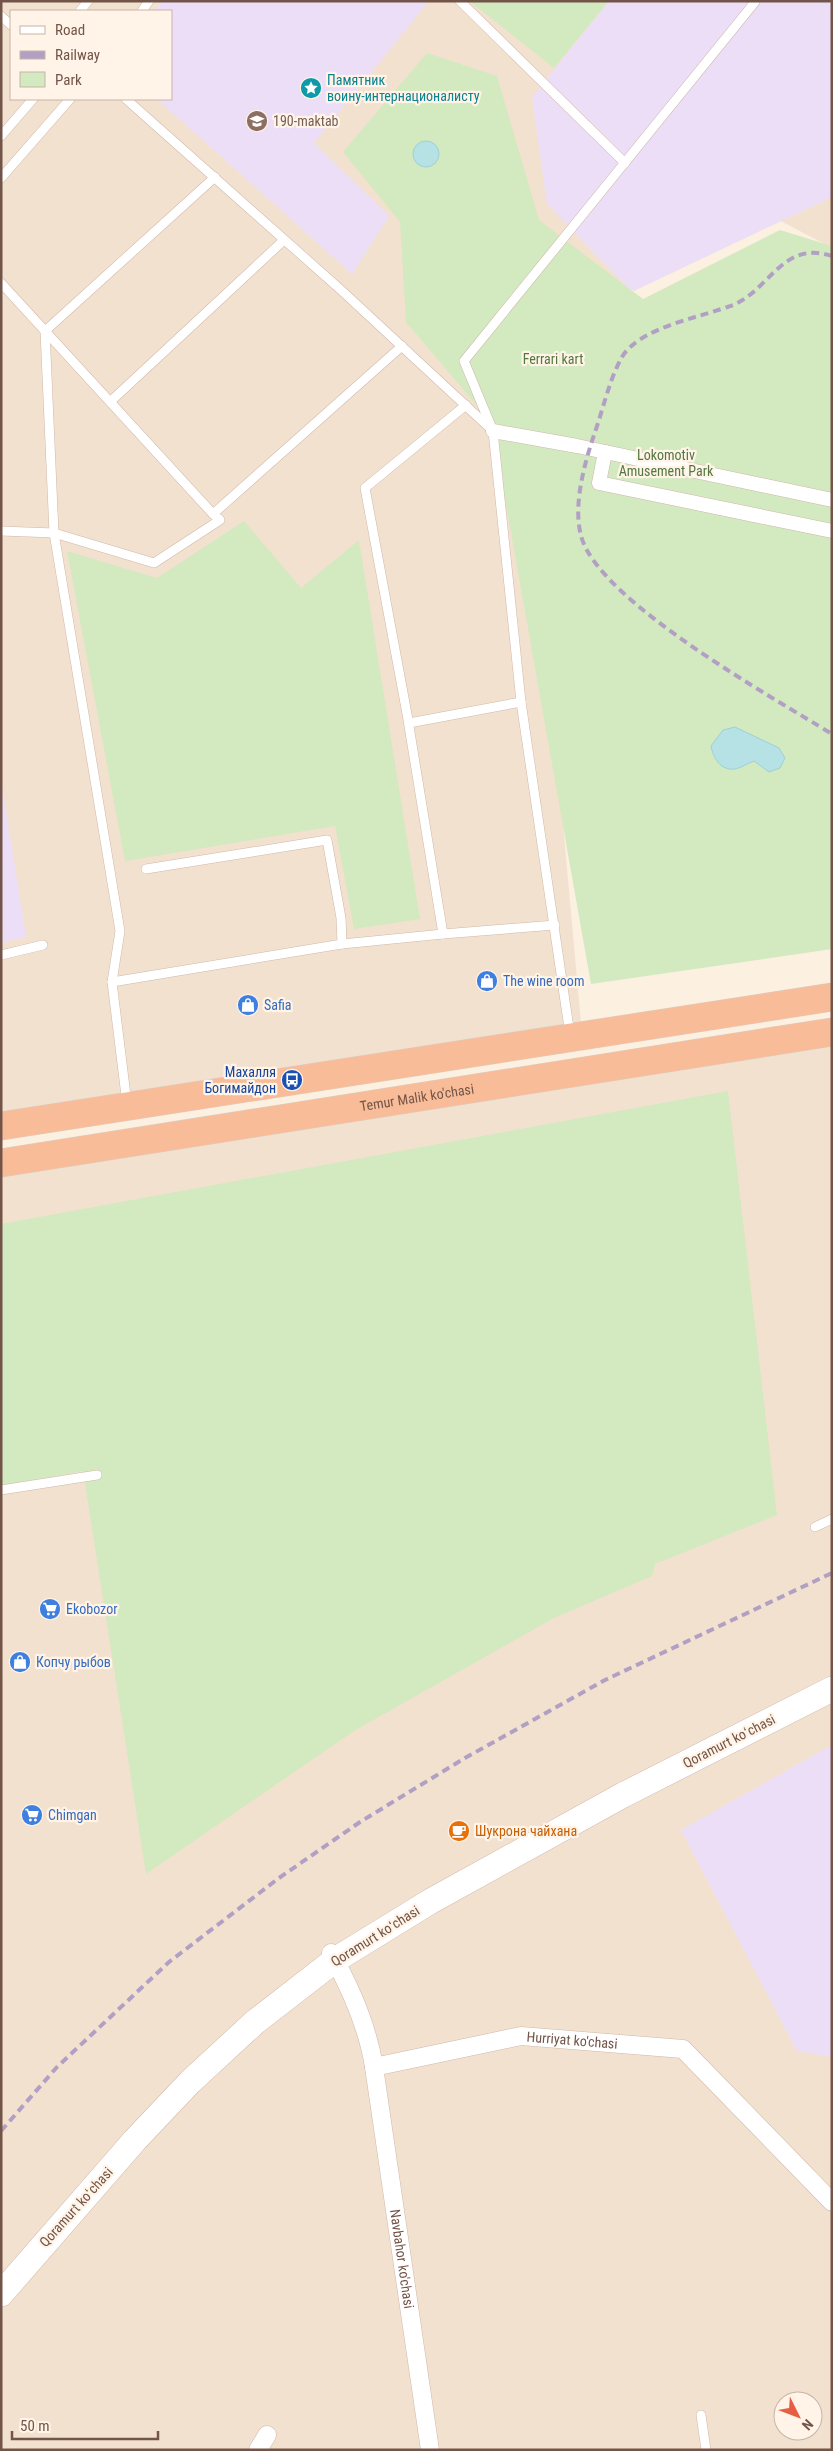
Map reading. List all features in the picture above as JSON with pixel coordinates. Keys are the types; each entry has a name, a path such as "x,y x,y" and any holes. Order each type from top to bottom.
{"highway":[{"path":"1,1126 832,997"},
{"name":"Temur Malik ko'chasi","path":"1,1163 832,1032"},
{"path":"444,1056 449,1092"},
{"path":"267,1084 270,1121"}],"main road":[{"name":"Qoramurt koʻchasi","path":"1,2280 75,2195 184,2077 250,2018 333,1956 433,1889 619,1787 832,1676"},
{"name":"Qoramurt koʻchasi","path":"1,2294 128,2148 190,2082 333,1956 614,1799 832,1689"}],"street":[{"path":"493,431 577,446 832,500"},
{"path":"605,452 598,483 832,531"},
{"path":"333,1956 343,1974 371,2050 374,2067"},
{"name":"Hurriyat ko'chasi","path":"374,2067 521,2036 682,2048 832,2202"},
{"name":"Navbahor ko'chasi","path":"374,2067 430,2450"}],"lane":[{"path":"460,1 626,163"},
{"path":"570,1038 521,702 493,431 464,361 755,2"},
{"path":"1,136 32,100"},
{"path":"1,178 69,100"},
{"path":"127,100 402,346 493,431"},
{"path":"45,331 215,177"},
{"path":"111,401 284,240"},
{"path":"1,283 220,520 154,562 54,533 1,531"},
{"path":"45,331 54,533 120,931 112,982 127,1106"},
{"path":"213,514 402,346"},
{"path":"443,934 409,723 364,488 466,406"},
{"path":"409,723 521,702"},
{"path":"146,869 327,840 341,918 342,944"},
{"path":"112,982 342,944 555,925"},
{"path":"1,955 43,945"},
{"path":"1,1490 97,1475"},
{"path":"815,1527 832,1519"},
{"path":"701,2415 706,2450"}],"shaded area":[{"path":"1,1 832,1 832,248 779,220 519,339 581,1023 1,1126"},
{"name":"190-maktab","path":"162,1 429,1 314,143 389,216 352,274 158,100 172,100 172,10 155,10"},
{"path":"609,1 832,1 832,197 634,291 628,288 547,204 532,97"},
{"path":"1,779 26,937 1,943"},
{"path":"832,1032 832,2450 1,2450 1,1163"},
{"path":"832,1745 832,2057 797,2051 681,1830"}],"green space":[{"path":"469,1 609,1 554,68"},
{"name":"Lokomotiv Amusement Park","path":"427,53 497,76 539,220 643,299 780,230 832,246 832,949 591,984 493,431 479,408 406,322 400,222 343,152"},
{"path":"244,521 301,588 359,540 420,919 354,929 335,826 125,861 67,551 157,578"},
{"path":"728,1091 777,1515 655,1564 652,1576 554,1618 354,1731 146,1874 83,1471 1,1486 1,1224"}],"water":[{"path":"426,141 435,145 439,154 435,163 426,167 417,163 413,154 417,145"},
{"path":"735,727 779,748 785,758 780,768 769,772 754,761 735,769 721,766 713,755 711,746 723,730"}],"railway":[{"path":"832,256 815,253 801,255 789,260 746,298 733,305 673,324 643,338 631,347 622,357 606,395 583,473 578,514 582,539 596,564 621,591 692,647 832,734"},
{"path":"1,2131 57,2067 169,1962 279,1878 360,1822 465,1758 605,1680 832,1573"}],"place":[{"name":"Памятник воину-интернационалисту","path":"311,88"},
{"name":"190-maktab","path":"257,121"},
{"name":"The wine room","path":"487,981"},
{"name":"Safia","path":"248,1005"},
{"name":"Махалля Богимайдон","path":"292,1080"},
{"name":"Ekobozor","path":"50,1609"},
{"name":"Копчу рыбов","path":"20,1662"},
{"name":"Chimgan","path":"32,1815"},
{"name":"Шукрона чайхана","path":"459,1831"}],"park label":[{"name":"Ferrari kart","path":"553,359"}]}
